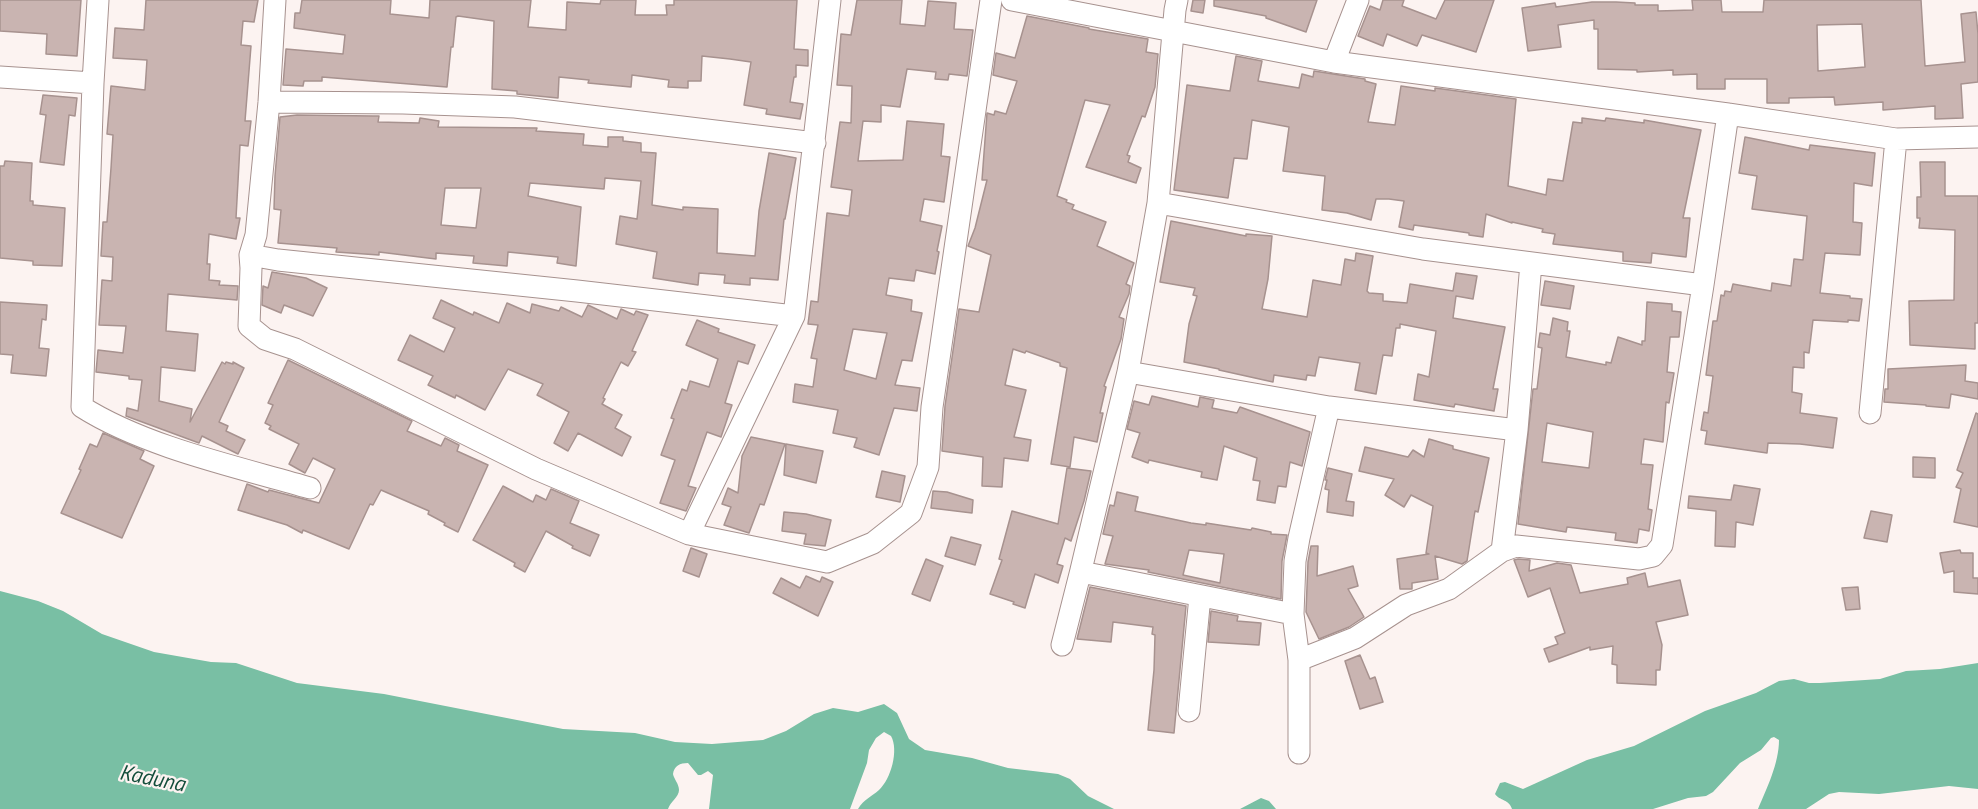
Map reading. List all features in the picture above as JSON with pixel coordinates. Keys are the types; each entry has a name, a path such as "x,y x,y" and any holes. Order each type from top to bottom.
{"street":[{"path":"98,0 81,407 97,417 164,445 310,488"},
{"path":"275,0 269,102 256,235 250,255 249,326 265,339 295,349 536,469 689,534 827,562 873,543 911,513 928,467 932,406 991,0"},
{"path":"689,534 794,316 830,0"},
{"path":"1012,0 1334,62 1728,114 1896,139 1978,137"},
{"path":"1062,645 1128,372 1158,202 1173,32 1178,0"},
{"path":"1334,62 1358,0"},
{"path":"0,76 93,83"},
{"path":"269,102 515,107 814,143"},
{"path":"1299,660 1355,638 1406,605 1449,589 1502,551 1516,546 1639,559 1653,556 1662,545 1728,114"},
{"path":"1870,413 1896,139"},
{"path":"1158,202 1423,249 1703,285"},
{"path":"250,255 278,260 794,316"},
{"path":"1502,551 1517,430 1531,263"},
{"path":"1128,372 1329,407 1517,430"},
{"path":"1299,753 1299,660 1293,614 1295,561 1329,407"},
{"path":"1081,570 1086,573 1293,614"},
{"path":"1189,711 1200,596"}],"water":[{"name":"Kaduna","path":"0,591 38,601 63,611 102,634 154,652 211,662 236,663 297,683 384,694 563,729 635,733 675,742 712,744 763,740 786,731 814,714 833,708 858,712 884,704 897,713 909,739 925,750 972,758 1008,768 1058,774 1070,779 1088,796 1114,809 858,809 865,800 879,790 890,772 894,756 893,742 891,736 884,732 876,738 869,750 867,763 850,809 709,809 713,775 708,771 698,775 688,763 678,766 674,771 679,790 668,809 0,809"},
{"path":"1978,663 1978,789 1949,786 1879,794 1839,792 1829,794 1806,809 1758,809 1777,758 1779,740 1774,737 1761,750 1740,763 1713,792 1706,796 1688,798 1653,809 1512,809 1509,803 1495,794 1500,783 1505,782 1523,789 1587,760 1634,746 1705,711 1756,693 1779,681 1794,679 1820,683 1880,679 1906,671"},
{"path":"1261,798 1269,801 1276,809 1240,809"}],"building":[{"path":"0,0 81,0 77,56 46,54 47,34 0,31"},
{"path":"146,0 258,0 254,22 243,21 241,45 251,46 245,121 251,121 248,146 240,145 236,218 240,218 236,239 209,234 207,264 210,264 209,280 220,281 219,285 238,286 237,300 168,294 166,331 198,334 195,371 161,367 159,401 192,409 190,422 222,362 233,364 233,362 244,368 219,422 228,426 226,431 245,440 238,454 202,436 199,443 126,416 127,408 138,411 142,380 96,372 98,350 123,353 126,326 99,325 102,280 112,281 113,257 101,256 103,222 107,222 113,135 107,134 111,86 145,90 147,60 113,58 115,28 144,30"},
{"path":"302,0 391,0 390,14 429,18 430,0 531,0 528,27 566,30 567,2 600,4 601,0 636,0 635,15 667,15 666,5 674,5 674,0 797,0 794,49 808,50 808,66 796,65 796,77 794,77 790,102 803,104 800,119 766,114 767,109 744,105 751,62 702,56 701,81 688,81 688,88 668,87 669,80 632,75 631,87 588,83 589,80 559,77 558,98 492,89 494,21 458,16 456,17 453,47 451,47 447,87 322,77 322,81 304,81 303,86 283,85 286,49 343,54 345,35 294,28 295,13 300,13"},
{"path":"857,0 902,0 900,24 925,26 928,1 956,3 954,29 973,30 967,76 949,74 948,80 935,79 936,72 907,69 900,107 881,105 881,122 863,121 858,161 903,160 907,121 944,124 941,156 950,157 944,202 924,199 920,221 942,226 935,274 916,270 914,281 889,278 886,295 912,300 911,311 922,313 912,361 902,360 895,385 920,388 917,411 894,408 879,455 854,447 857,438 833,433 838,410 793,402 795,384 813,387 817,359 811,358 818,325 808,324 811,301 818,302 827,213 849,216 852,190 831,187 840,122 851,123 852,86 837,85 841,34 851,35","holes":["853,329 887,333 876,379 844,370"]},
{"path":"1193,0 1205,0 1203,13 1191,11"},
{"path":"1214,0 1317,0 1306,32 1266,18 1266,16 1214,6"},
{"path":"1383,0 1404,0 1402,6 1436,19 1445,0 1494,0 1476,52 1422,35 1417,46 1387,34 1383,46 1358,36 1370,6 1380,10"},
{"path":"1692,0 1721,0 1722,12 1763,12 1764,0 1921,0 1925,66 1965,62 1961,14 1976,12 1978,82 1961,84 1963,118 1935,119 1935,106 1883,110 1883,102 1835,105 1834,97 1789,98 1789,103 1767,103 1767,79 1725,79 1725,89 1697,89 1697,74 1673,75 1673,70 1637,72 1637,70 1598,69 1598,29 1594,29 1594,20 1558,25 1561,47 1528,51 1522,8 1555,3 1556,7 1592,2 1616,2 1658,5 1658,11 1693,10","holes":["1862,24 1865,67 1818,71 1817,25"]},
{"path":"1027,16 1148,39 1146,52 1158,54 1155,87 1145,117 1142,116 1127,155 1130,156 1128,162 1141,168 1136,183 1086,167 1110,105 1085,100 1057,196 1074,205 1072,209 1106,222 1097,246 1134,263 1126,284 1130,286 1129,294 1119,317 1124,319 1121,339 1104,386 1106,387 1100,413 1103,413 1097,442 1074,437 1070,467 1051,464 1067,368 1060,366 1060,363 1026,351 1025,353 1013,349 1005,385 1026,390 1014,437 1031,440 1028,461 1004,458 1002,487 982,486 983,457 942,451 945,406 959,309 979,312 991,255 968,246 987,180 982,180 987,113 994,115 995,111 1006,114 1017,81 993,75 996,53 1015,58"},
{"path":"1236,56 1262,61 1258,81 1299,88 1302,74 1313,77 1314,71 1365,79 1365,81 1376,84 1368,122 1395,125 1401,86 1435,91 1435,88 1516,99 1508,186 1546,195 1548,179 1563,181 1573,122 1582,123 1582,118 1605,121 1606,118 1644,123 1644,120 1701,130 1683,218 1690,218 1686,257 1652,253 1651,263 1623,261 1623,252 1553,244 1555,234 1486,214 1483,237 1414,225 1413,230 1399,227 1404,201 1389,199 1376,199 1371,220 1347,213 1322,210 1325,176 1283,171 1289,127 1252,120 1247,159 1234,158 1228,198 1174,190 1187,85 1230,91"},
{"path":"43,95 77,98 75,116 69,115 64,165 40,162 46,115 40,114"},
{"path":"297,115 379,116 378,122 419,123 420,118 439,121 438,127 537,128 536,131 584,134 583,145 608,147 608,137 623,137 623,141 641,143 641,152 656,153 652,205 683,210 683,207 718,209 717,253 755,256 759,211 769,153 796,158 784,219 778,280 750,278 750,285 724,283 725,275 699,273 698,285 653,278 657,252 616,244 620,216 637,219 641,181 605,178 604,189 530,183 528,196 581,207 576,266 557,263 558,257 508,252 507,266 473,263 474,256 436,253 436,259 379,252 379,255 336,252 337,248 278,243 281,210 274,209 280,117","holes":["445,188 481,188 476,228 441,225"]},
{"path":"1745,137 1809,150 1810,145 1875,153 1872,186 1854,183 1853,222 1862,223 1860,255 1825,253 1820,293 1862,299 1859,321 1813,320 1809,353 1804,352 1804,368 1793,367 1792,392 1802,394 1800,413 1837,418 1833,448 1768,443 1767,453 1705,444 1707,431 1701,430 1704,412 1708,413 1713,376 1706,375 1713,321 1717,321 1721,295 1724,296 1725,291 1731,292 1733,284 1771,291 1772,283 1791,286 1794,259 1803,260 1807,216 1752,209 1757,176 1739,173"},
{"path":"5,161 32,163 30,201 33,201 33,205 65,208 62,266 33,265 33,261 0,258 0,166 4,166"},
{"path":"1920,162 1945,162 1945,196 1978,196 1978,323 1975,323 1975,349 1910,345 1909,301 1954,300 1955,230 1919,228 1917,197 1921,197"},
{"path":"1171,221 1246,236 1246,234 1272,236 1268,279 1262,309 1307,317 1313,280 1341,285 1345,259 1355,261 1356,253 1373,256 1367,291 1383,294 1383,301 1407,303 1410,284 1453,291 1456,273 1477,276 1473,299 1456,296 1453,318 1505,327 1493,389 1498,389 1494,411 1414,400 1418,374 1429,377 1436,331 1400,324 1400,328 1396,328 1392,356 1383,355 1376,394 1355,390 1360,363 1319,357 1315,376 1307,375 1306,380 1274,375 1273,382 1184,362 1189,324 1197,296 1193,295 1195,288 1160,282"},
{"path":"272,272 306,278 327,288 313,316 284,305 281,313 262,305 263,286 268,288"},
{"path":"1545,281 1574,286 1570,309 1541,305"},
{"path":"441,300 473,315 474,312 499,323 507,303 530,313 532,304 559,311 561,307 582,317 588,305 617,319 621,309 634,315 636,311 648,315 632,351 636,352 628,366 621,362 603,398 605,399 602,404 622,415 615,428 631,437 622,456 578,433 568,451 554,443 569,412 537,395 543,384 508,369 485,410 456,395 455,398 428,385 433,376 398,360 410,335 444,352 455,328 433,318"},
{"path":"0,302 47,305 46,320 42,319 39,348 49,349 46,376 11,373 13,355 0,354"},
{"path":"1647,302 1672,304 1672,311 1681,312 1679,337 1670,337 1667,372 1674,373 1669,403 1666,402 1663,442 1644,439 1641,464 1653,465 1648,509 1652,510 1649,531 1639,529 1637,543 1615,540 1616,533 1567,527 1566,532 1518,524 1533,389 1537,389 1542,348 1538,347 1540,333 1550,335 1553,318 1568,322 1567,331 1570,331 1566,357 1606,365 1606,362 1611,363 1618,337 1642,345 1642,341 1645,341","holes":["1547,423 1593,432 1589,468 1542,462"]},
{"path":"697,320 719,329 718,332 755,345 748,364 738,361 725,403 732,405 721,437 707,432 688,486 696,488 686,511 660,503 675,460 661,455 682,389 687,391 690,381 709,387 718,359 686,345"},
{"path":"288,360 412,421 407,431 441,446 445,438 459,445 457,451 488,465 458,532 428,514 429,511 381,490 373,505 370,504 349,549 303,530 302,533 287,525 238,510 247,484 268,492 269,490 319,503 335,469 313,458 305,473 289,464 299,444 269,429 271,426 265,423 273,405 268,403"},
{"path":"1966,365 1965,381 1978,383 1978,399 1951,394 1949,408 1884,402 1885,389 1888,389 1888,369"},
{"path":"1152,396 1198,407 1200,397 1214,400 1212,408 1237,413 1240,407 1310,432 1302,466 1290,462 1286,487 1278,486 1275,503 1257,500 1260,481 1253,480 1257,458 1224,446 1217,480 1201,477 1202,472 1149,460 1148,463 1132,457 1140,433 1127,429 1134,401 1149,405"},
{"path":"1976,413 1978,414 1978,527 1954,522 1961,489 1956,487 1963,473 1957,470"},
{"path":"103,433 144,451 140,459 154,466 122,538 61,513 90,444 97,447"},
{"path":"751,437 785,444 764,505 760,504 749,533 724,525 731,507 722,504 728,488 738,493 742,456"},
{"path":"1429,439 1453,446 1453,449 1489,458 1478,512 1475,511 1467,561 1462,564 1435,556 1438,579 1412,583 1412,589 1400,589 1397,559 1429,554 1426,553 1433,506 1411,495 1404,507 1385,495 1394,479 1359,471 1365,447 1408,457 1413,450 1424,457"},
{"path":"786,444 823,451 816,483 784,475"},
{"path":"1913,457 1935,458 1935,478 1913,477"},
{"path":"1067,468 1091,471 1071,541 1065,538 1057,564 1063,566 1058,583 1035,574 1025,608 990,594 1002,560 999,559 1012,511 1058,524"},
{"path":"1328,468 1352,474 1346,501 1354,502 1353,516 1327,512 1329,490 1325,489 1327,480 1325,480"},
{"path":"882,471 905,476 900,502 876,497"},
{"path":"1734,485 1760,489 1753,525 1736,522 1735,547 1715,546 1716,511 1688,508 1689,496 1731,500"},
{"path":"503,486 533,502 536,495 546,500 551,489 579,501 570,523 599,535 590,556 572,548 573,546 546,531 525,572 514,566 515,563 473,540"},
{"path":"933,491 947,492 973,500 972,513 931,508"},
{"path":"1117,492 1138,497 1135,511 1191,523 1251,530 1252,528 1271,532 1271,534 1287,535 1282,561 1281,599 1148,572 1149,570 1105,564 1113,536 1103,534 1110,505 1114,506","holes":["1189,550 1224,554 1220,583 1183,575"]},
{"path":"1871,511 1892,515 1887,542 1864,538"},
{"path":"784,512 831,520 825,546 804,544 806,534 782,531"},
{"path":"951,537 981,545 975,565 945,556"},
{"path":"1311,546 1318,546 1317,576 1353,566 1358,586 1348,589 1364,617 1349,627 1319,639 1306,612"},
{"path":"691,548 707,554 699,577 683,571"},
{"path":"1960,550 1961,553 1973,553 1973,578 1978,578 1978,594 1954,592 1954,571 1944,573 1940,553"},
{"path":"926,559 943,566 930,601 912,594"},
{"path":"1514,560 1530,560 1529,571 1557,563 1571,565 1580,593 1628,584 1627,578 1645,573 1648,587 1680,580 1688,615 1656,622 1662,645 1660,670 1656,670 1656,685 1617,683 1617,665 1612,664 1613,646 1590,650 1590,647 1549,662 1544,649 1558,644 1555,637 1565,633 1550,588 1528,597"},
{"path":"806,576 820,582 822,577 833,582 818,616 773,593 781,578 800,588"},
{"path":"1090,587 1186,606 1174,733 1148,730 1154,670 1155,635 1152,634 1153,627 1113,622 1111,642 1077,639"},
{"path":"1858,587 1860,609 1846,610 1842,588"},
{"path":"1211,611 1238,616 1237,621 1261,623 1259,645 1208,642"},
{"path":"1360,655 1370,679 1375,677 1383,702 1360,709 1345,661"}]}
